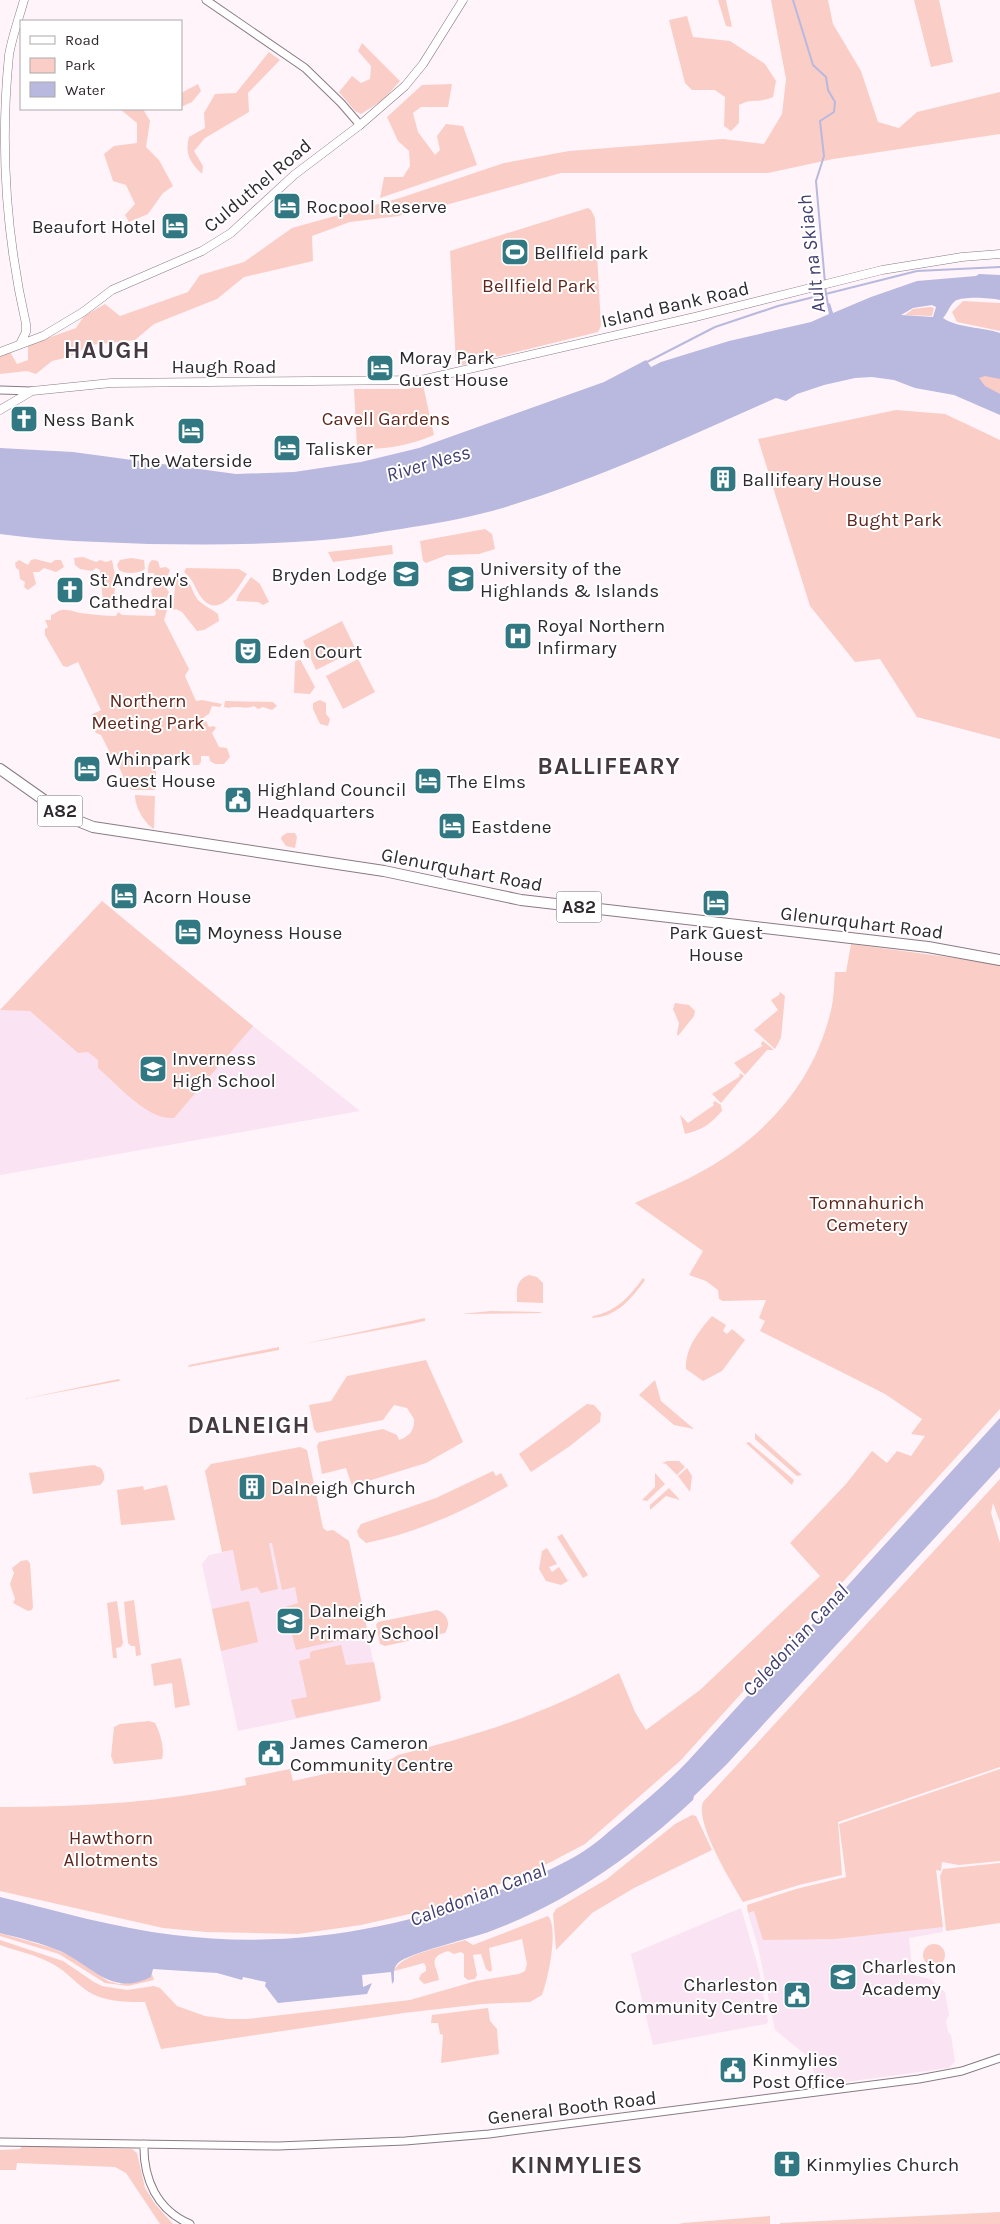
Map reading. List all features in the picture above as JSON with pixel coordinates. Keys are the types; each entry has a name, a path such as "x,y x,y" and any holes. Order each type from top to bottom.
{"highway":[{"name":"Glenurquhart Road","path":"0,769 68,817 96,828 384,871 521,900 928,947 1000,960"}],"main road":[{"path":"20,344 26,332 26,324 4,204 2,122 9,54 24,0"},
{"name":"Culduthel Road","path":"0,352 43,336 63,325 112,290 202,251 232,232 294,175 360,125 405,86 423,64 463,0"},
{"name":"Island Bank Road","path":"356,382 421,380 657,326 882,270 1000,254"},
{"name":"Haugh Road","path":"32,391 111,383 155,384 200,381 356,382"},
{"path":"0,410 32,391"}],"street":[{"path":"206,0 305,68 341,103 360,125"},
{"path":"0,390 32,391"},
{"name":"General Booth Road","path":"0,2142 320,2145 405,2141 489,2134 919,2079 962,2071 1000,2058"},
{"path":"144,2144 145,2168 151,2187 163,2205 190,2224"}],"shaded area":[{"name":"Inverness High School","path":"102,901 253,1026 360,1111 0,1175 0,1010"},
{"name":"Dalneigh Primary School","path":"333,1530 349,1541 381,1701 238,1731 202,1564 209,1555"},
{"name":"Charleston Academy","path":"936,1870 943,1932 909,1938 913,1975 930,1979 945,1992 949,2015 946,2021 948,2032 951,2035 955,2061 949,2068 816,2086 811,2059 775,2030 758,1947 748,1913"},
{"path":"741,1908 759,1970 768,2022 766,2024 653,2045 631,1954"}],"green space":[{"path":"718,0 726,0 732,27 726,26"},
{"path":"771,0 828,0 833,24 861,71 878,122 899,128 917,112 1000,92 1000,134 833,159 768,173 561,173 442,206 426,202 399,216 350,222 312,236 313,261 244,277 217,299 154,324 135,340 91,345 69,357 52,361 36,374 27,371 0,374 0,356 10,352 17,364 28,360 28,345 76,328 84,316 105,304 120,316 188,292 200,275 244,262 292,228 400,198 504,163 569,151 723,139 764,144 782,114 786,79"},
{"path":"914,0 939,0 953,62 931,67"},
{"path":"687,16 693,37 730,41 765,64 776,81 773,97 748,101 739,105 739,123 731,131 724,126 725,97 715,90 692,90 685,83 669,20"},
{"path":"362,43 400,81 383,100 361,114 355,111 339,92 352,76 361,83 370,79 371,66 358,51"},
{"path":"269,52 280,60 248,93 249,112 205,138 194,151 203,166 202,174 189,157 189,137 205,128 204,113 215,94 236,93"},
{"path":"198,84 201,91 192,102 182,107 182,92"},
{"path":"452,84 448,107 421,107 413,113 418,132 435,155 440,150 437,136 446,124 463,126 477,165 380,198 384,177 403,177 410,166 409,151 398,141 387,117 422,85"},
{"path":"121,110 144,110 150,121 146,147 159,160 173,186 163,193 148,214 129,222 125,215 135,204 126,185 113,181 104,154 114,146 137,143 137,123"},
{"name":"Bellfield Park","path":"588,208 595,218 601,326 598,332 463,365 456,363 450,251"},
{"path":"963,301 1000,303 1000,331 957,322 952,312"},
{"path":"934,308 932,316 905,315 913,309"},
{"path":"978,375 1000,375 1000,396 978,384"},
{"name":"Cavell Gardens","path":"423,385 434,435 416,442 396,446 377,449 357,448 354,389 407,389"},
{"name":"Bught Park","path":"896,410 945,414 1000,440 1000,739 917,717 880,659 855,662 810,606 758,439"},
{"path":"485,529 492,534 495,549 479,554 447,555 426,563 423,561 420,541"},
{"path":"392,545 393,554 333,562 328,552"},
{"path":"83,557 96,562 112,560 116,580 113,604 107,606 103,603 100,570 96,568 92,571 80,569 75,565 74,558"},
{"path":"131,558 144,560 145,569 132,573 119,570 117,565 120,560"},
{"path":"35,559 51,563 55,560 61,560 64,567 56,572 44,568 39,572 33,572 36,584 28,590 24,587 25,582 20,579 19,570 16,568 15,563 19,560 28,565 31,560"},
{"name":"Northern Meeting Park","path":"152,560 158,561 160,568 166,567 170,570 164,585 169,592 165,602 167,610 164,620 189,669 185,676 196,701 202,700 222,704 220,707 212,706 209,714 204,717 209,727 214,726 216,728 212,733 219,747 227,748 230,757 224,764 215,764 210,761 209,756 201,756 199,765 193,765 192,757 189,757 184,765 172,761 168,764 165,757 157,758 155,790 132,790 127,786 116,759 113,759 101,735 96,733 92,727 94,720 91,715 101,710 78,662 67,667 63,666 45,635 45,629 48,627 45,620 51,620 51,615 60,610 107,616 116,616 118,612 122,615 154,616 156,614 151,591 155,582 154,573 148,573 149,564"},
{"path":"186,568 239,569 247,574 239,587 227,600 215,606 201,597 192,581 184,572"},
{"path":"176,575 188,581 198,600 218,614 219,621 204,630 197,631 182,612 176,609 173,610"},
{"path":"251,577 260,584 269,602 263,605 258,602 236,601"},
{"path":"342,621 356,650 316,670 303,641"},
{"path":"300,659 315,687 310,694 294,693 295,662"},
{"path":"358,659 375,692 343,709 326,676"},
{"path":"320,700 326,703 326,714 330,719 328,726 320,724 313,709 313,703"},
{"path":"225,701 273,702 277,706 272,710 263,707 258,709 254,706 248,708 229,708 224,707"},
{"path":"135,795 155,796 154,829 141,814"},
{"path":"287,833 295,833 297,837 295,848 286,846 281,839"},
{"path":"102,901 253,1026 174,1118 154,1114 144,1108 98,1068 98,1060 88,1052 78,1053 30,1011 0,1010"},
{"path":"851,944 1000,964 1000,1409 680,1761 585,1844 547,1864 481,1892 427,1910 361,1925 298,1934 206,1932 163,1928 0,1891 0,1807 93,1805 185,1796 246,1785 245,1778 290,1769 293,1781 392,1759 398,1755 484,1731 538,1712 619,1673 635,1712 646,1730 700,1690 820,1576 790,1543 846,1484 872,1451 887,1463 897,1451 911,1456 925,1436 911,1434 922,1419 885,1394 760,1331 765,1321 759,1318 766,1300 723,1301 719,1299 718,1290 706,1281 689,1275 703,1251 635,1203 689,1178 721,1160 764,1126 782,1107 799,1085 823,1037 832,1005 835,972 846,972"},
{"path":"780,992 785,996 781,1038 775,1049 754,1030 778,1010 771,1000 779,995"},
{"path":"675,1003 689,1005 695,1011 694,1016 678,1036 679,1023 673,1009"},
{"path":"763,1041 774,1050 767,1050 745,1075 734,1063 762,1046 761,1043"},
{"path":"740,1073 744,1076 721,1103 712,1094 739,1077"},
{"path":"715,1101 721,1105 722,1111 706,1126 685,1134 680,1115 688,1123 714,1105"},
{"path":"529,1275 537,1277 543,1283 543,1303 517,1302 519,1283 524,1277"},
{"path":"643,1278 645,1280 623,1305 609,1314 592,1318 616,1307 633,1291"},
{"path":"491,1311 540,1312 542,1313 461,1314"},
{"path":"712,1316 726,1325 723,1331 727,1334 732,1329 745,1340 722,1371 703,1381 686,1369 686,1361 694,1340"},
{"path":"425,1318 425,1321 411,1324 303,1344"},
{"path":"279,1347 279,1350 188,1367 189,1365"},
{"path":"426,1360 463,1442 426,1463 352,1486 346,1468 322,1474 317,1446 319,1442 383,1429 397,1435 399,1440 411,1432 414,1419 407,1408 394,1405 383,1420 317,1433 314,1429 309,1405 331,1401 347,1376"},
{"path":"119,1379 119,1381 23,1399"},
{"path":"655,1380 661,1401 694,1429 674,1425 639,1395"},
{"path":"587,1404 594,1405 601,1413 600,1422 570,1446 531,1472 519,1454"},
{"path":"755,1433 802,1475 797,1476 755,1439"},
{"path":"749,1442 794,1480 792,1485 746,1443"},
{"path":"300,1447 307,1450 323,1528 327,1531 333,1530 349,1541 368,1634 296,1650 285,1607 298,1603 295,1587 282,1590 272,1543 269,1543 278,1589 261,1593 257,1587 241,1591 233,1550 222,1552 205,1471 211,1464"},
{"path":"679,1461 685,1467 677,1475 666,1464 662,1463"},
{"path":"94,1465 101,1468 103,1472 104,1479 100,1485 33,1494 29,1473"},
{"path":"687,1468 692,1476 690,1492 678,1476"},
{"path":"493,1471 496,1476 501,1473 508,1486 439,1520 403,1534 366,1543 359,1537 357,1531 361,1524 436,1498"},
{"path":"655,1473 665,1484 647,1501 642,1500 655,1487"},
{"path":"1000,1479 1000,1522 993,1503 991,1513 1000,1543 1000,1767 838,1822 842,1875 799,1885 743,1902 709,1838 702,1812 703,1802"},
{"path":"167,1485 175,1520 121,1525 117,1490 143,1486 144,1490"},
{"path":"669,1488 680,1500 666,1496 650,1510 650,1505"},
{"path":"562,1534 588,1575 583,1578 557,1537"},
{"path":"547,1548 557,1564 549,1567 552,1572 559,1567 568,1581 561,1585 546,1581 539,1569 542,1551"},
{"path":"27,1560 30,1563 33,1607 32,1610 28,1611 13,1603 15,1599 10,1584 14,1573 12,1568 21,1561"},
{"path":"134,1600 141,1655 136,1656 135,1646 131,1646 128,1643 124,1602"},
{"path":"117,1601 123,1643 121,1647 116,1648 117,1658 113,1658 107,1603"},
{"path":"249,1601 258,1642 221,1651 212,1609"},
{"path":"437,1610 446,1617 448,1626 445,1633 385,1646 380,1644 376,1625 378,1622"},
{"path":"341,1645 346,1665 374,1662 381,1698 379,1701 296,1718 291,1700 307,1697 299,1661 310,1658 312,1651"},
{"path":"181,1658 190,1705 175,1708 172,1683 154,1686 151,1664"},
{"path":"149,1721 155,1723 159,1731 162,1759 114,1764 111,1756 114,1727 120,1724"},
{"path":"1000,1769 1000,1861 959,1865 942,1862 941,1871 936,1870 943,1927 835,1939 763,1940 754,1911 748,1913 747,1905 796,1889 846,1877 839,1824"},
{"path":"692,1815 696,1816 712,1850 634,1888 592,1913 556,1950 553,1914 556,1909 607,1879 675,1824"},
{"path":"1000,1863 1000,1923 946,1931 940,1876 943,1869"},
{"path":"548,1916 553,1931 553,1942 547,1978 542,1995 530,2002 482,2004 404,2013 161,2049 145,2002 120,2001 96,1996 51,1963 33,1955 0,1945 0,1940 63,1961 102,1986 127,1990 154,1986 160,1988 177,2006 205,2016 247,2019 410,2000 476,1981 519,1974 525,1971 527,1964 522,1939 489,1948 492,1970 490,1972 486,1969 481,1954 473,1955 477,1975 475,1979 468,1980 464,1977 464,1954 461,1952 454,1954 448,1951 437,1956 434,1962 439,1980 424,1984 419,1979 421,1974 426,1971 424,1963 394,1971 405,1960 425,1951 465,1940 473,1945"},
{"path":"0,1933 52,1948 73,1957 108,1981 119,1984 151,1977 152,1974 154,1980 128,1986 105,1983 59,1954 0,1936"},
{"path":"934,1944 942,1947 945,1955 942,1963 934,1966 926,1963 923,1955 926,1947"},
{"path":"488,2008 490,2021 497,2029 499,2054 441,2063 443,2035 440,2034 438,2023 431,2023 432,2015"},
{"path":"22,2146 132,2149 137,2153 145,2188 155,2204 173,2224 160,2224 126,2173 115,2167 17,2163 16,2170 0,2170 0,2150 20,2149"},
{"path":"1000,2212 1000,2224 780,2224 780,2223"},
{"path":"770,2216 770,2224 679,2224 683,2223"}],"water":[{"name":"River Ness","path":"979,274 1000,275 1000,300 959,299 953,303 943,318 955,324 1000,333 1000,379 985,376 979,378 985,386 1000,394 1000,415 954,395 915,388 894,380 872,377 855,378 797,394 786,401 776,398 600,474 529,500 492,511 436,523 342,538 241,544 93,542 0,534 0,448 73,452 236,474 294,472 361,462 419,448 604,382 646,360 651,367 661,362 729,341 811,322 829,314 827,305 830,303 833,313 917,281 976,276","holes":["932,305 936,307 933,317 901,315 913,308"]},
{"path":"1000,1418 1000,1467 726,1765 694,1796 693,1800 647,1840 598,1876 573,1892 519,1920 404,1959 395,1967 392,1984 391,1972 362,1975 363,1987 372,1983 367,1994 278,2003 265,1986 266,1982 243,1977 242,1980 217,1973 153,1969 151,1977 137,1982 113,1982 60,1951 0,1933 0,1897 108,1924 174,1935 257,1940 299,1938 340,1933 380,1926 460,1904 529,1879 567,1861 601,1839 657,1791 688,1761"}],"waterway":[{"name":"Ault na Skiach","path":"793,0 813,65 826,77 828,90 835,102 834,112 820,121 824,156 816,181 825,283"},
{"path":"647,362 715,327 778,306 917,271 1000,267"},
{"name":"Ault na Skiach","path":"825,287 828,305"}],"place":[{"name":"Rocpool Reserve","path":"287,206"},
{"name":"Beaufort Hotel","path":"175,226"},
{"name":"Bellfield park","path":"515,252"},
{"name":"Moray Park Guest House","path":"380,368"},
{"name":"Ness Bank","path":"24,419"},
{"name":"The Waterside","path":"191,431"},
{"name":"Talisker","path":"287,448"},
{"name":"Ballifeary House","path":"723,479"},
{"name":"Bryden Lodge","path":"406,574"},
{"name":"University of the Highlands & Islands","path":"461,579"},
{"name":"St Andrew's Cathedral","path":"70,590"},
{"name":"Royal Northern Infirmary","path":"518,636"},
{"name":"Eden Court","path":"248,651"},
{"name":"Whinpark Guest House","path":"87,769"},
{"name":"The Elms","path":"428,781"},
{"name":"Highland Council Headquarters","path":"238,800"},
{"name":"Eastdene","path":"452,826"},
{"name":"Acorn House","path":"124,896"},
{"name":"Park Guest House","path":"716,903"},
{"name":"Moyness House","path":"188,932"},
{"name":"Inverness High School","path":"153,1069"},
{"name":"Dalneigh Church","path":"252,1487"},
{"name":"Dalneigh Primary School","path":"290,1621"},
{"name":"James Cameron Community Centre","path":"271,1753"},
{"name":"Charleston Academy","path":"843,1977"},
{"name":"Charleston Community Centre","path":"797,1995"},
{"name":"Kinmylies Post Office","path":"733,2070"},
{"name":"Kinmylies Church","path":"787,2164"}],"district":[{"name":"HAUGH","path":"107,350"},
{"name":"BALLIFEARY","path":"609,766"},
{"name":"DALNEIGH","path":"249,1425"},
{"name":"KINMYLIES","path":"577,2165"}],"park label":[{"name":"Tomnahurich Cemetery","path":"867,1213"},
{"name":"Hawthorn Allotments","path":"111,1848"}],"water label":[{"name":"Caledonian Canal","path":"795,1640"},
{"name":"Caledonian Canal","path":"478,1894"}]}
